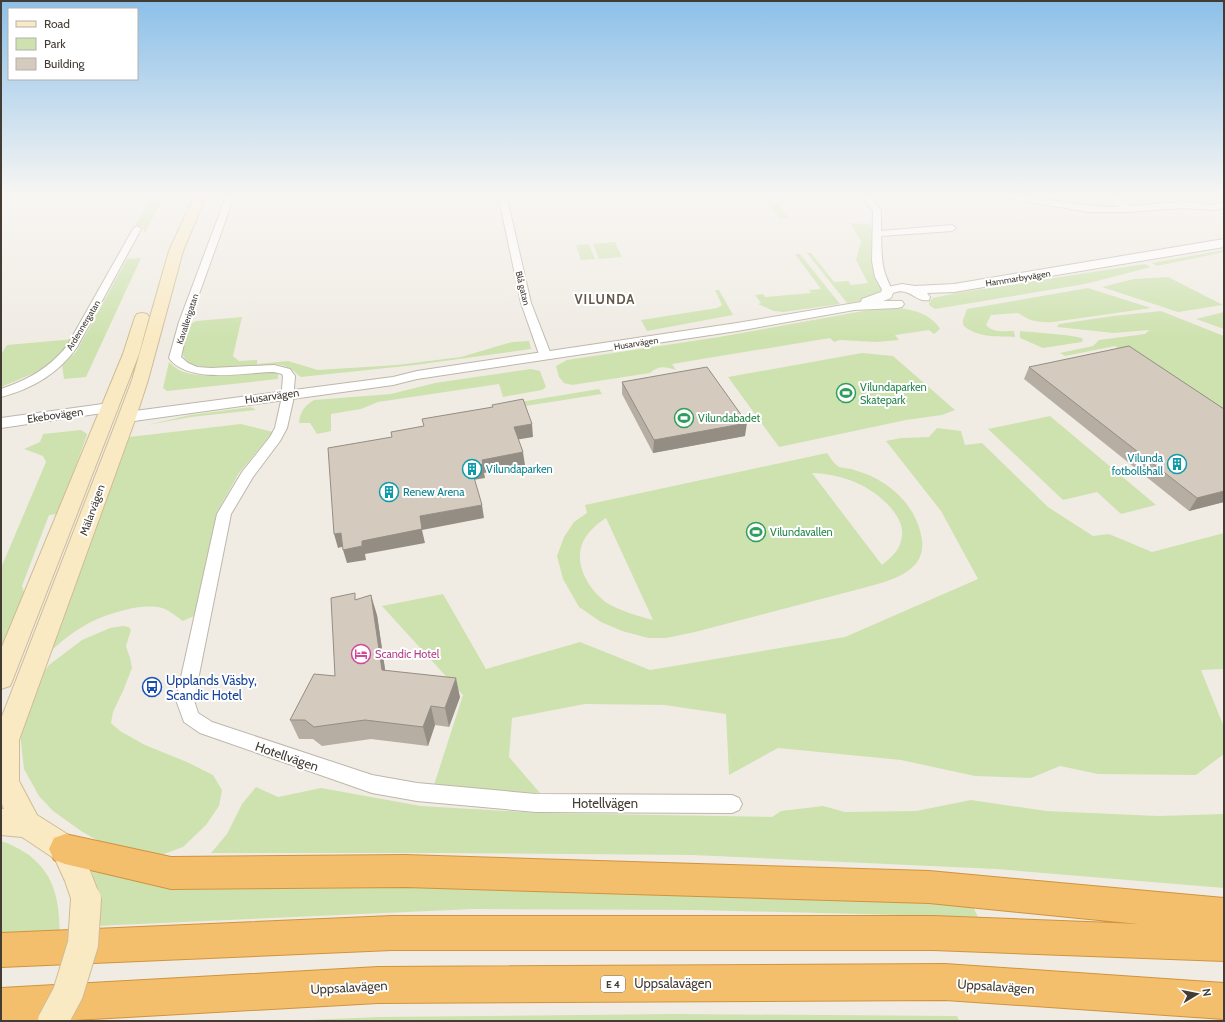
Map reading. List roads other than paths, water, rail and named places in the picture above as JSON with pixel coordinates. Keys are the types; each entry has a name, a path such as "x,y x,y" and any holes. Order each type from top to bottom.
{"highway":[{"path":"65,849 171,873 405,870 929,887 1224,915"},
{"path":"1,950 392,933 933,933 1224,944"},
{"name":"Uppsalavägen","path":"1,1006 386,985 945,982 1224,1001"}],"main road":[{"path":"151,289 162,252 167,242"},
{"name":"Mälarvägen","path":"14,823 5,783 6,740 118,413 180,242"},
{"name":"Mälarvägen","path":"1,679 118,413 131,354 147,303"},
{"path":"14,823 65,849 79,878 86,899 83,944 68,993 53,1021"}],"street":[{"name":"Ardennergatan","path":"1,393 11,390 41,375 59,362 72,347 130,242"},
{"name":"Kavallerigatan","path":"213,242 184,322 175,358 178,363 198,370 224,372 279,368 286,371 289,376 288,391"},
{"name":"Blå gatan","path":"513,242 526,303 546,357"},
{"path":"878,242 877,262 880,277 891,301 897,304"},
{"name":"Hammarbyvägen","path":"917,300 954,288 1224,243"},
{"path":"879,271 894,284 902,288"},
{"name":"Husarvägen","path":"854,306 902,288 917,300"},
{"name":"Husarvägen","path":"118,413 288,391 393,381 417,375 546,357 749,325 854,306 897,304 917,300"},
{"name":"Hotellvägen","path":"288,391 281,428 276,438 247,475 224,514 185,700 190,717 206,728 268,750 372,784 417,792 536,803 732,804"},
{"name":"Ekebovägen","path":"1,424 118,413"},
{"name":"Ekebovägen","path":"1,434 118,413"}],"place":[{"name":"Vilundaparken Skatepark","path":"846,393"},
{"name":"Vilundabadet","path":"684,418"},
{"name":"Vilunda fotbollshall","path":"1177,464"},
{"name":"Vilundaparken","path":"472,469"},
{"name":"Renew Arena","path":"389,492"},
{"name":"Vilundavallen","path":"756,532"},
{"name":"Scandic Hotel","path":"361,654"},
{"name":"Upplands Väsby, Scandic Hotel","path":"152,687"}],"district":[{"name":"VILUNDA","path":"605,299"}]}
